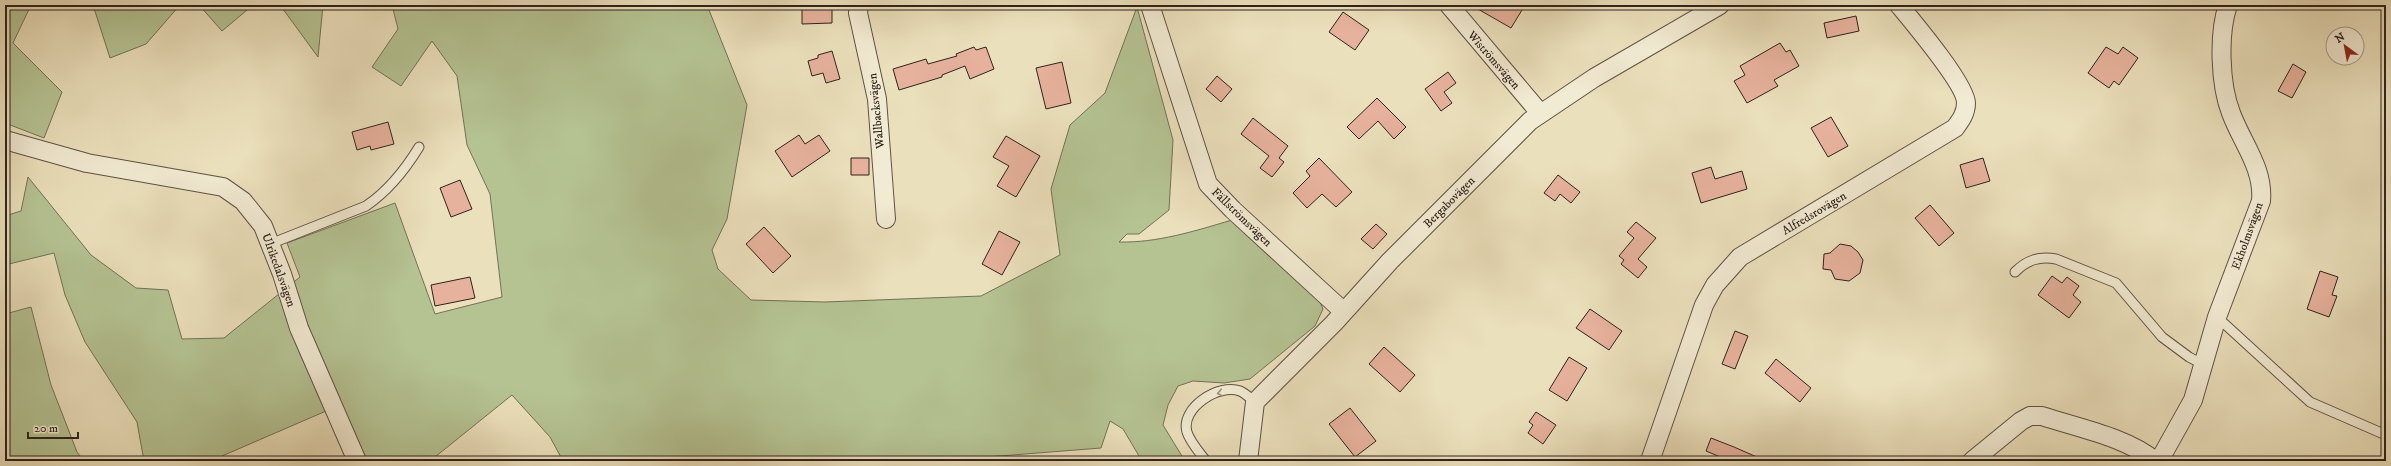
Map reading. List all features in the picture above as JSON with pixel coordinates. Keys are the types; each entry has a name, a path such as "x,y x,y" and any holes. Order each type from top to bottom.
{"street":[{"name":"Wallbacksvägen","path":"859,5 858,13 877,99 886,219"},
{"name":"Fällströmsvägen","path":"1150,5 1208,184 1233,210 1344,312"},
{"name":"Wiströmsvägen","path":"1449,5 1540,114"},
{"name":"Bergabovägen","path":"1255,402 1344,312 1390,261 1530,121 1594,78 1720,5"},
{"name":"Alfredsrovägen","path":"1650,461 1704,305 1716,285 1740,257 1956,128 1963,117 1966,102 1958,82 1899,5"},
{"name":"Ekholmsvägen","path":"2159,461 2193,400 2217,317 2261,201 2262,188 2260,174 2229,106 2220,43 2228,5"},
{"name":"Ulrikedalsvägen","path":"5,140 86,163 223,187 243,201 264,226 299,328 357,461"},
{"path":"1248,461 1255,402"},
{"path":"1972,461 2021,421 2030,416 2042,416 2128,444 2145,453 2155,461"}],"lane":[{"path":"270,244 366,206 379,197 392,183 419,147"},
{"path":"2015,272 2034,258 2046,257 2056,259 2116,283 2162,337 2189,357 2204,365"},
{"path":"2217,317 2310,402 2386,435"},
{"path":"1206,461 1187,432 1188,415 1200,401 1219,392 1240,391 1255,402"}],"green space":[{"path":"5,5 31,5 13,43 62,92 44,138 5,123"},
{"path":"93,5 180,5 146,44 110,58"},
{"path":"199,5 253,5 222,31"},
{"path":"280,5 323,5 318,57"},
{"path":"392,5 707,5 747,105 727,219 712,250 718,269 751,300 825,302 981,296 1060,255 1051,189 1070,125 1105,93 1137,7 1173,140 1169,210 1139,234 1127,234 1119,242 1147,241 1190,232 1232,220 1316,292 1323,309 1315,326 1250,379 1224,383 1193,381 1178,386 1168,405 1163,425 1185,461 1142,461 1123,429 1110,421 1101,448 936,461 563,461 550,437 512,395 430,461 364,461 340,405 222,456 217,461 144,461 137,422 85,342 65,295 54,253 5,265 5,216 21,211 28,177 91,255 136,288 168,290 182,339 224,338 300,277 287,243 395,203 435,314 502,297 490,194 467,145 457,76 432,41 401,86 372,67 398,29"},
{"path":"31,307 51,385 77,452 84,461 5,461 5,314"}],"building":[{"path":"814,5 832,5 832,23 802,24 802,9 814,9"},
{"path":"1471,5 1513,5 1522,10 1511,28"},
{"path":"1343,12 1369,30 1355,50 1329,32"},
{"path":"1856,16 1859,31 1827,38 1824,23"},
{"path":"1780,43 1786,52 1790,50 1799,66 1774,80 1778,86 1747,103 1734,81 1745,75 1740,66"},
{"path":"974,47 976,50 986,47 994,69 970,79 965,66 942,75 942,77 899,90 893,69 926,59 928,64 957,56 956,54"},
{"path":"2106,47 2118,54 2123,47 2138,58 2119,85 2114,81 2109,88 2088,73"},
{"path":"832,51 840,79 826,83 823,73 812,76 808,61 818,58 818,55"},
{"path":"1062,62 1071,103 1046,109 1036,68"},
{"path":"2293,64 2306,72 2292,98 2278,91"},
{"path":"1448,72 1456,83 1444,92 1452,103 1441,111 1425,89"},
{"path":"1217,76 1232,89 1221,102 1206,89"},
{"path":"1377,98 1406,127 1394,139 1378,121 1359,139 1347,127"},
{"path":"1831,117 1848,146 1828,157 1811,128"},
{"path":"1253,118 1288,146 1279,158 1284,162 1272,177 1260,168 1269,156 1241,134"},
{"path":"388,122 394,144 371,150 370,146 357,150 352,132"},
{"path":"799,135 805,144 819,135 830,151 792,177 775,151"},
{"path":"1006,136 1040,156 1016,197 997,186 1009,166 993,157"},
{"path":"851,158 869,158 869,175 851,175"},
{"path":"1319,158 1352,192 1336,207 1322,194 1307,208 1293,193 1310,176 1306,171"},
{"path":"1983,158 1990,181 1966,188 1960,165"},
{"path":"1711,167 1715,179 1742,171 1747,189 1701,203 1692,173"},
{"path":"1558,175 1580,192 1571,203 1560,194 1555,201 1544,193"},
{"path":"460,180 472,209 451,217 440,188"},
{"path":"1930,205 1954,233 1939,246 1915,218"},
{"path":"1636,222 1656,238 1638,259 1647,267 1638,278 1621,264 1624,260 1619,256 1634,238 1627,232"},
{"path":"1376,224 1387,234 1373,249 1361,239"},
{"path":"764,227 791,256 773,273 746,244"},
{"path":"999,231 1020,242 1002,275 982,264"},
{"path":"1840,244 1851,246 1858,252 1863,260 1860,273 1849,281 1835,279 1831,270 1823,269 1824,254 1830,253"},
{"path":"2320,271 2338,277 2332,295 2337,296 2329,317 2307,309"},
{"path":"2052,276 2062,283 2067,277 2079,286 2073,295 2081,302 2069,318 2038,295"},
{"path":"470,277 475,298 435,306 431,285"},
{"path":"1590,309 1622,331 1609,350 1576,328"},
{"path":"1735,331 1748,336 1735,369 1722,364"},
{"path":"1384,347 1415,375 1400,392 1369,364"},
{"path":"1569,357 1587,368 1567,401 1549,390"},
{"path":"1776,359 1811,388 1800,402 1765,373"},
{"path":"1350,408 1376,441 1355,457 1329,424"},
{"path":"1536,412 1556,425 1543,444 1528,433 1533,425 1529,422"},
{"path":"1711,438 1766,461 1730,461 1706,451"}]}
